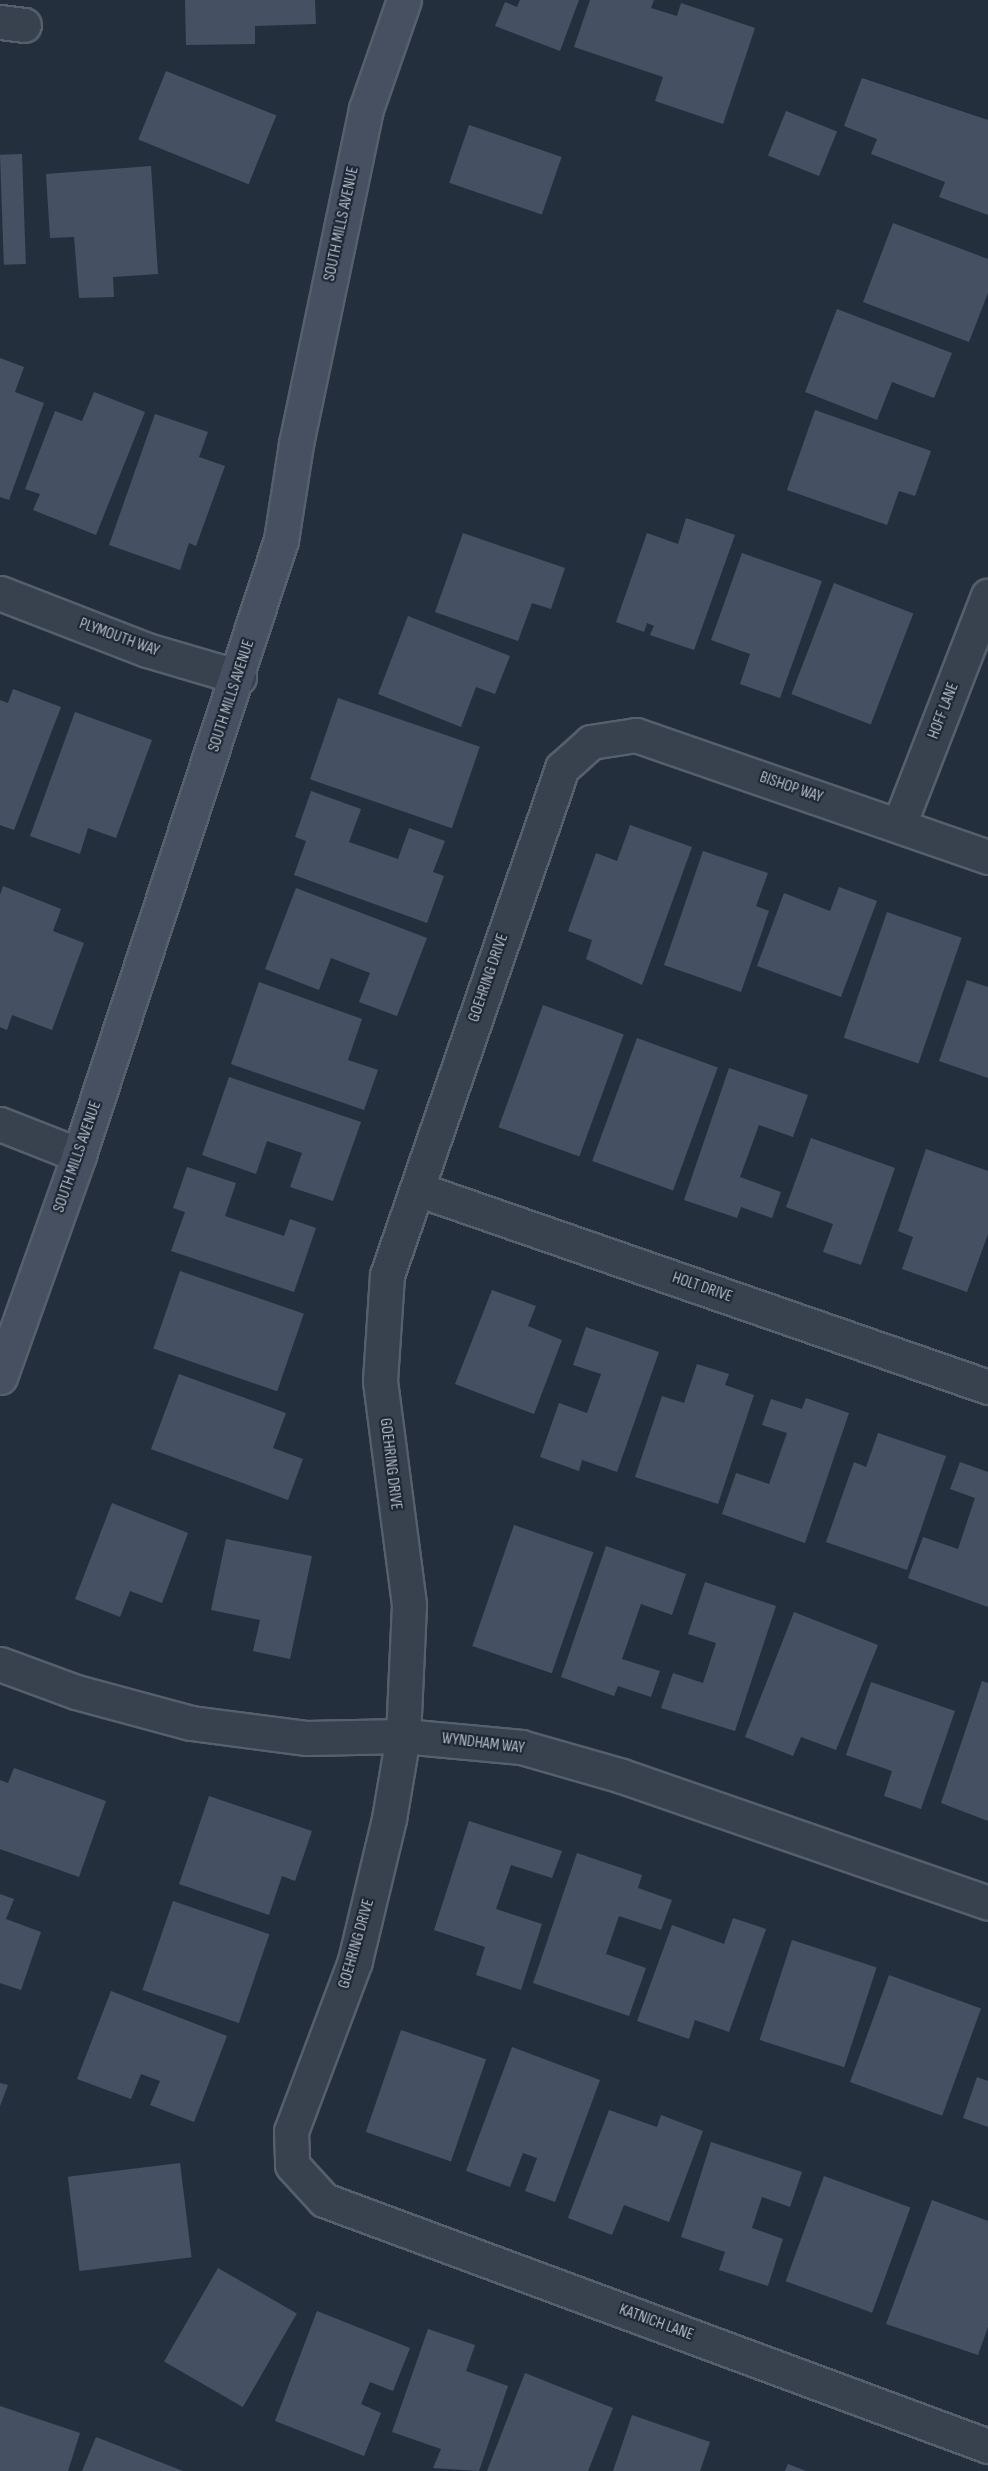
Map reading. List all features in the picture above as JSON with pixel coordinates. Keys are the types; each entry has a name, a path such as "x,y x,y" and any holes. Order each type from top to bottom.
{"street":[{"name":"SOUTH MILLS AVENUE","path":"0,1377 79,1155 239,677 281,540 296,444 366,109 404,0"},
{"name":"PLYMOUTH WAY","path":"0,594 147,650 239,677"},
{"name":"HOFF LANE","path":"899,825 988,596"},
{"name":"BISHOP WAY","path":"591,742 636,735 988,857"},
{"name":"GOEHRING DRIVE","path":"324,2200 292,2165 291,2131 355,1961 389,1819 403,1736 409,1605 380,1382 387,1275 562,768 591,742"},
{"path":"0,1124 79,1155"},
{"name":"HOLT DRIVE","path":"417,1189 988,1387"},
{"name":"WYNDHAM WAY","path":"0,1664 76,1692 191,1723 307,1738 403,1736 532,1750 622,1776 988,1903"},
{"name":"KATNICH LANE","path":"324,2200 988,2446"}],"building":[{"path":"185,0 315,0 316,24 255,26 255,44 186,45"},
{"path":"520,0 579,0 560,51 495,26 505,2 517,7"},
{"path":"590,0 654,0 651,8 677,16 681,3 755,28 723,124 655,101 663,77 574,47"},
{"path":"166,71 276,116 249,184 138,140"},
{"path":"862,78 988,120 988,215 939,197 945,182 871,154 877,139 844,126"},
{"path":"786,111 837,132 819,176 768,156"},
{"path":"469,125 562,157 542,215 449,183"},
{"path":"22,154 26,264 4,265 0,155"},
{"path":"151,166 158,274 113,277 114,297 79,298 74,237 50,238 46,174"},
{"path":"893,223 988,259 988,293 969,342 863,302"},
{"path":"837,309 952,353 934,398 892,382 877,420 805,392"},
{"path":"0,358 24,367 15,392 44,403 9,500 0,497"},
{"path":"94,392 145,412 96,535 33,510 40,494 25,489 55,411 82,421"},
{"path":"815,410 931,451 915,496 899,491 887,525 787,490"},
{"path":"155,414 208,432 199,457 225,466 196,546 189,543 180,570 109,545"},
{"path":"686,518 735,535 694,650 650,635 654,626 647,623 644,632 616,622 647,533 678,544"},
{"path":"463,533 565,568 551,609 532,603 518,641 435,612"},
{"path":"742,553 822,581 780,698 740,684 750,654 711,640"},
{"path":"834,583 913,613 871,725 791,694"},
{"path":"408,616 510,656 495,694 476,687 461,727 378,694"},
{"path":"13,689 61,707 14,830 0,825 0,700 8,703"},
{"path":"338,698 480,747 452,828 310,779"},
{"path":"75,712 152,740 116,838 88,828 80,854 30,836"},
{"path":"311,791 361,809 349,842 398,859 409,828 445,841 433,872 444,876 427,923 294,875 306,841 295,837"},
{"path":"630,825 692,847 642,985 586,959 592,940 568,931 596,853 617,861"},
{"path":"703,851 768,873 756,906 769,911 741,992 664,965"},
{"path":"3,886 61,909 53,931 84,943 52,1030 12,1015 7,1030 0,1027 0,895"},
{"path":"839,887 877,901 841,997 757,966 784,893 830,911"},
{"path":"296,888 427,938 397,1016 359,1002 370,973 331,958 319,990 265,969"},
{"path":"887,912 962,938 918,1063 844,1038"},
{"path":"967,980 988,987 988,1078 939,1061"},
{"path":"259,982 362,1019 348,1060 378,1070 364,1110 231,1064"},
{"path":"543,1005 624,1034 579,1157 499,1127"},
{"path":"637,1038 718,1067 673,1191 592,1161"},
{"path":"729,1068 808,1095 793,1137 759,1125 740,1177 781,1192 772,1218 741,1207 737,1218 684,1200"},
{"path":"229,1077 361,1122 333,1201 290,1187 302,1153 267,1141 256,1174 202,1155"},
{"path":"811,1138 895,1168 861,1265 823,1252 833,1224 786,1207"},
{"path":"926,1149 988,1171 988,1234 967,1292 902,1269 913,1237 898,1231"},
{"path":"187,1167 236,1183 225,1216 284,1236 290,1219 316,1228 294,1292 171,1251 185,1212 173,1208"},
{"path":"180,1271 304,1314 277,1391 153,1349"},
{"path":"492,1290 536,1306 528,1326 562,1340 534,1414 455,1384"},
{"path":"586,1327 659,1352 617,1472 582,1460 579,1471 540,1457 559,1403 587,1413 601,1374 573,1365"},
{"path":"697,1364 729,1374 725,1385 754,1395 718,1504 635,1477 662,1396 684,1403"},
{"path":"179,1374 286,1413 273,1448 303,1459 288,1500 151,1449"},
{"path":"806,1398 849,1413 805,1543 722,1514 736,1473 769,1484 787,1433 762,1425 771,1399 802,1409"},
{"path":"878,1433 946,1456 907,1570 826,1542 854,1462 866,1467"},
{"path":"960,1462 988,1472 988,1607 908,1578 923,1537 958,1549 975,1498 950,1489"},
{"path":"112,1503 188,1533 162,1603 130,1591 120,1617 75,1599"},
{"path":"514,1525 593,1552 552,1673 472,1646"},
{"path":"226,1539 312,1556 290,1659 253,1651 260,1620 211,1610"},
{"path":"606,1546 686,1574 672,1615 641,1604 622,1659 660,1671 651,1697 618,1686 614,1696 561,1677"},
{"path":"705,1582 776,1606 735,1731 661,1708 673,1673 703,1683 716,1643 688,1634"},
{"path":"794,1612 878,1645 836,1750 801,1737 793,1756 745,1737"},
{"path":"982,1681 988,1683 988,1821 941,1803"},
{"path":"871,1682 955,1711 921,1809 884,1796 892,1771 846,1755"},
{"path":"14,1768 106,1801 79,1877 0,1849 0,1780 8,1783"},
{"path":"209,1796 312,1831 295,1881 282,1876 269,1915 179,1884"},
{"path":"469,1821 562,1851 552,1878 511,1865 496,1909 542,1924 521,1990 476,1975 485,1947 434,1930"},
{"path":"577,1853 642,1875 638,1888 672,1900 661,1930 619,1916 606,1954 646,1968 629,2016 533,1983"},
{"path":"0,1894 14,1899 6,1919 41,1932 21,1990 0,1983"},
{"path":"173,1901 269,1934 239,2023 142,1990"},
{"path":"733,1918 766,1929 729,2032 695,2020 689,2039 637,2021 672,1925 724,1944"},
{"path":"792,1940 877,1968 844,2067 760,2040"},
{"path":"889,1975 981,2009 942,2116 850,2082"},
{"path":"111,1991 227,2036 194,2122 150,2105 160,2081 141,2074 131,2099 77,2079"},
{"path":"401,2030 486,2059 451,2161 366,2132"},
{"path":"512,2047 600,2080 555,2202 525,2191 537,2158 523,2153 510,2187 466,2171"},
{"path":"977,2077 988,2081 988,2127 963,2118"},
{"path":"0,2083 8,2085 0,2106"},
{"path":"609,2110 657,2127 661,2115 703,2131 669,2222 624,2205 612,2235 568,2218"},
{"path":"711,2142 802,2172 790,2207 762,2197 752,2228 783,2239 768,2286 719,2270 725,2252 681,2237"},
{"path":"180,2163 192,2257 79,2271 68,2177"},
{"path":"824,2176 910,2207 872,2313 786,2281"},
{"path":"932,2200 988,2221 988,2327 978,2355 886,2324"},
{"path":"218,2268 297,2314 243,2407 164,2362"},
{"path":"317,2311 410,2348 393,2391 370,2382 361,2404 381,2413 364,2456 275,2421"},
{"path":"428,2329 475,2345 466,2371 508,2386 479,2471 433,2468 441,2449 392,2432"},
{"path":"525,2373 613,2408 588,2471 487,2471"},
{"path":"0,2406 80,2433 68,2471 0,2471"},
{"path":"632,2415 710,2442 700,2471 613,2471"},
{"path":"96,2437 183,2471 82,2471"},
{"path":"788,2464 806,2471 785,2471"}]}
